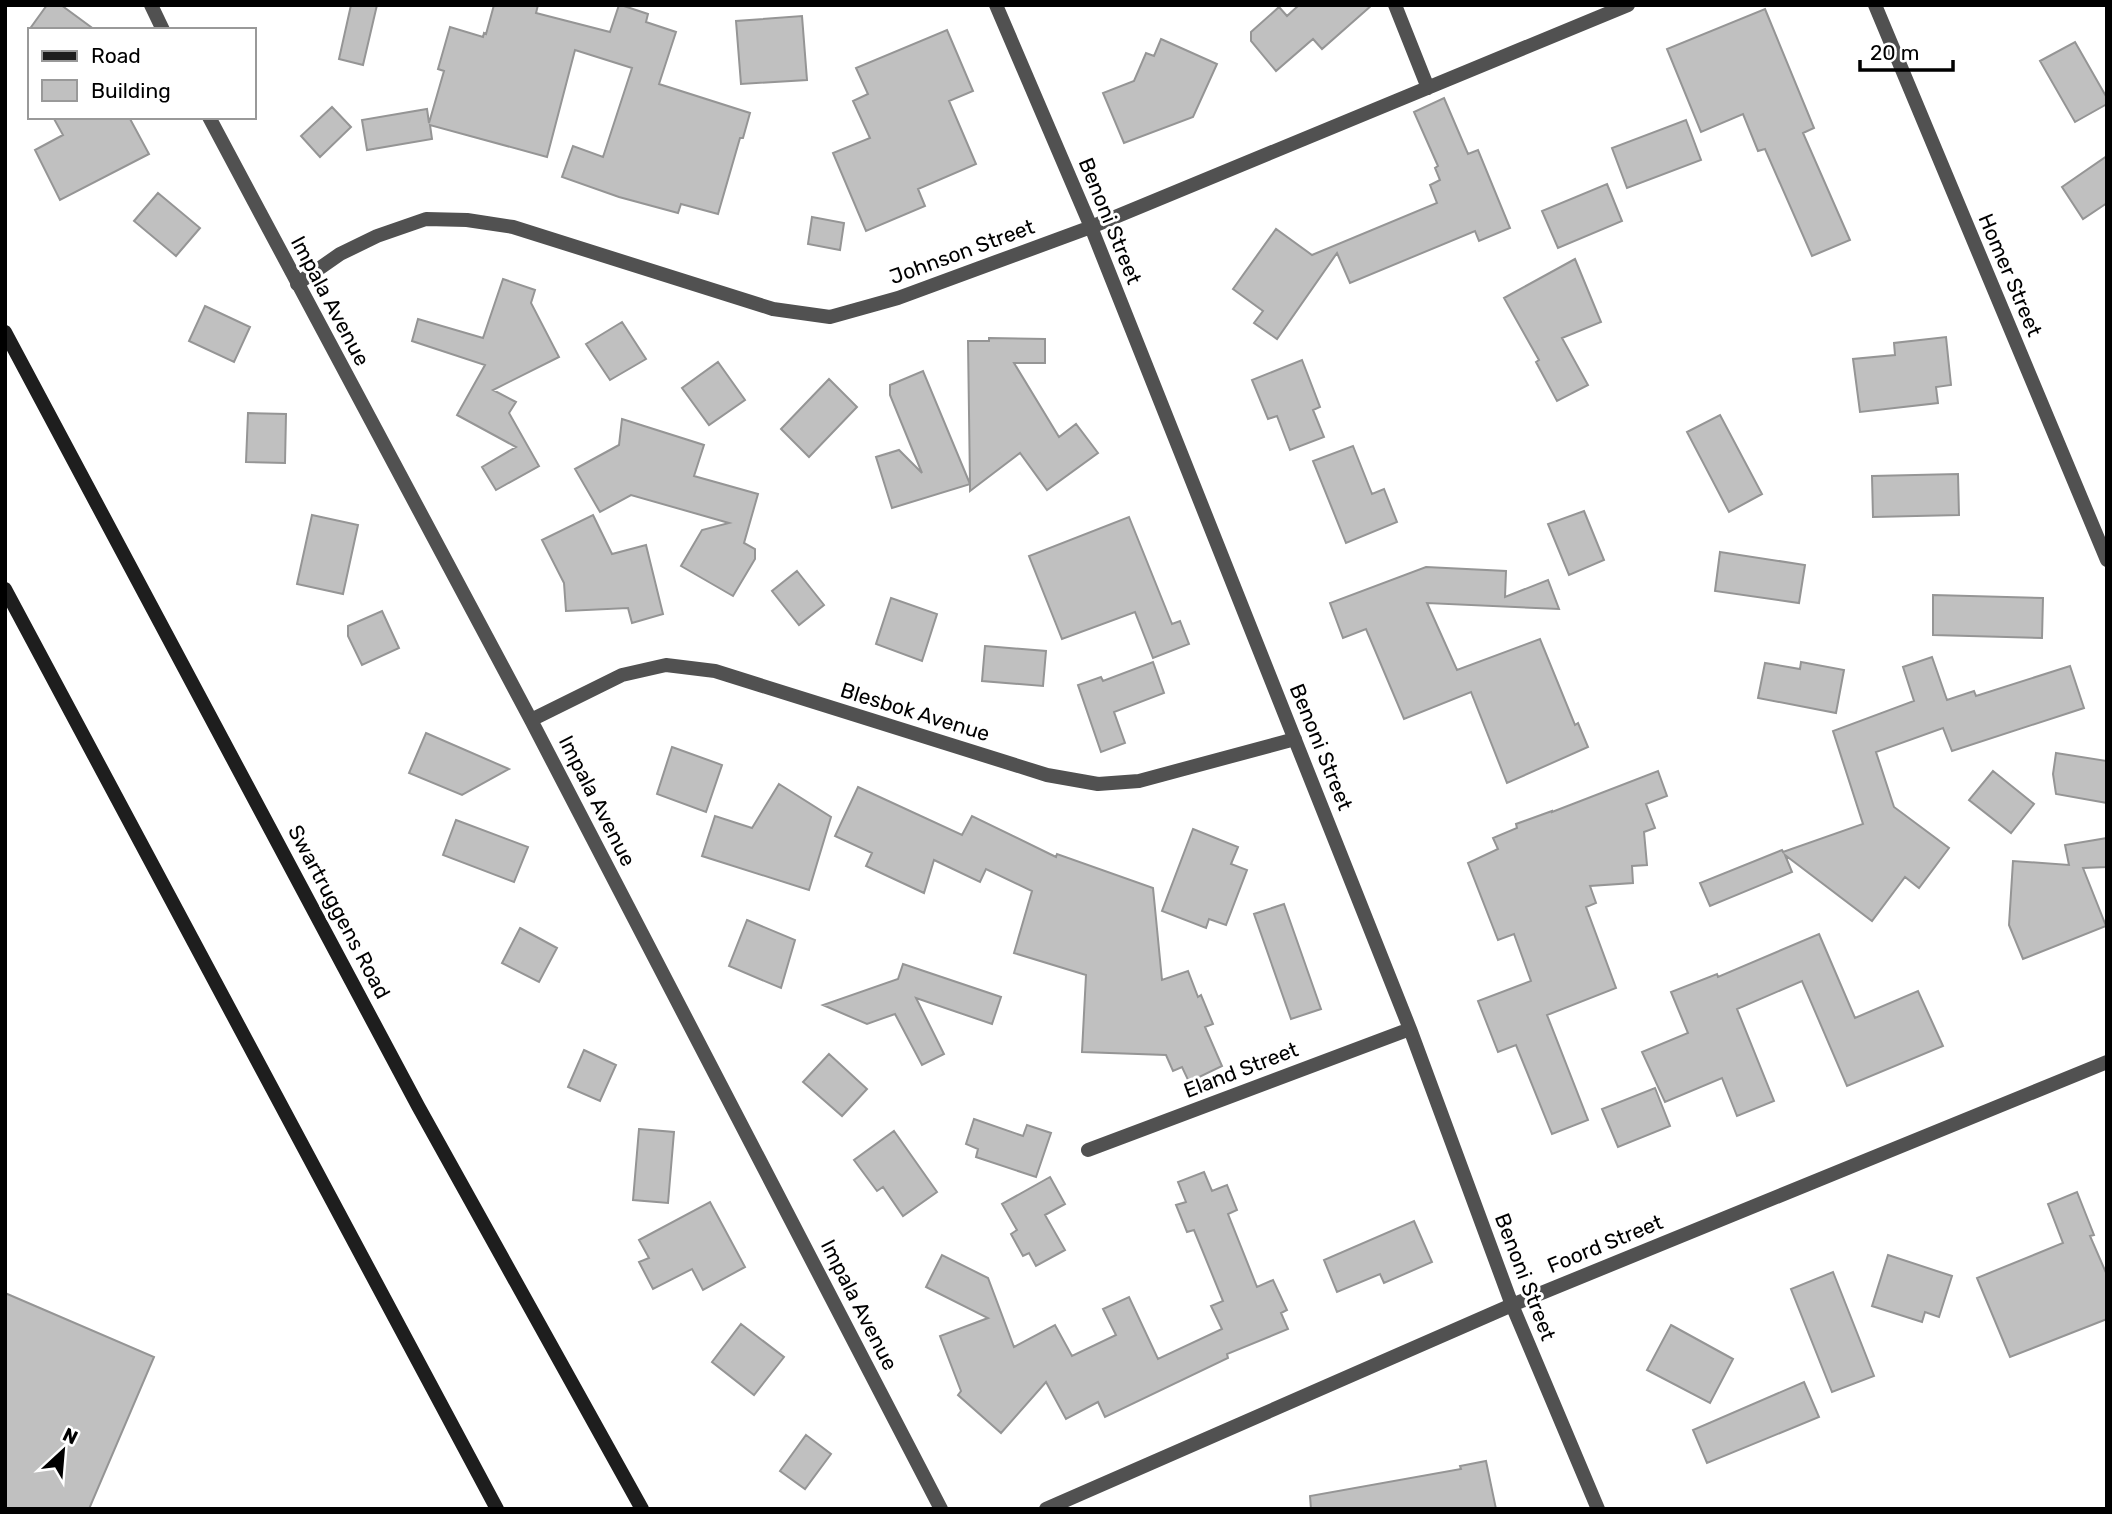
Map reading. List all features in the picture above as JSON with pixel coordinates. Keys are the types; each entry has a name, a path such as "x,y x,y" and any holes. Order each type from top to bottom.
{"main road":[{"name":"Swartruggens Road","path":"5,332 418,1106 642,1509"},
{"path":"5,589 497,1509"}],"street":[{"path":"151,5 162,28"},
{"name":"Benoni Street","path":"996,5 1091,227 1296,739 1410,1029 1512,1305 1598,1509"},
{"path":"1395,5 1428,88"},
{"name":"Johnson Street","path":"297,284 340,254 377,236 426,219 467,220 513,227 773,309 830,317 898,298 1091,227 1628,5"},
{"name":"Homer Street","path":"1875,5 2107,560"},
{"name":"Impala Avenue","path":"210,119 531,720 941,1509"},
{"name":"Blesbok Avenue","path":"531,720 622,675 666,665 715,671 1034,771 1098,785 1139,781 1296,739"},
{"name":"Eland Street","path":"1088,1150 1410,1029"},
{"name":"Foord Street","path":"1046,1509 1512,1305 2107,1062"}],"building":[{"path":"47,5 61,5 92,28 30,28"},
{"path":"351,5 377,5 363,65 339,59"},
{"path":"494,5 538,5 536,13 610,32 621,5 648,14 646,22 676,32 659,84 750,113 718,214 681,204 678,213 619,197 562,177 573,146 603,157 632,68 575,50 547,157 430,125 432,139 367,150 362,120 427,109 429,123 444,71 438,69 450,27 483,37"},
{"path":"1299,5 1372,5 1322,49 1313,39 1276,71 1251,41 1251,32 1279,7 1287,16"},
{"path":"1765,9 1814,128 1803,133 1850,240 1812,256 1765,149 1758,151 1743,114 1701,132 1667,49"},
{"path":"802,16 807,80 741,84 736,21"},
{"path":"947,30 973,91 949,101 976,164 918,189 925,206 866,231 833,153 870,138 853,101 868,94 856,68"},
{"path":"1161,39 1217,64 1193,117 1124,143 1103,93 1134,81 1146,53 1154,56"},
{"path":"2075,42 2107,98 2107,104 2075,122 2040,61"},
{"path":"1444,98 1468,154 1478,150 1510,228 1479,241 1475,231 1350,283 1337,253 1277,339 1254,323 1263,311 1233,289 1276,229 1312,255 1437,203 1430,185 1440,180 1435,168 1438,166 1414,112"},
{"path":"332,107 351,127 320,157 301,136"},
{"path":"54,119 130,119 149,154 60,200 35,150 63,135"},
{"path":"1686,120 1701,160 1627,188 1612,148"},
{"path":"2107,156 2107,203 2083,219 2062,187"},
{"path":"1607,184 1622,221 1558,248 1542,211"},
{"path":"158,193 200,228 176,256 134,221"},
{"path":"812,217 844,223 840,250 808,244"},
{"path":"1575,259 1601,322 1562,338 1588,385 1557,401 1536,362 1539,360 1504,298"},
{"path":"503,279 535,290 531,303 559,357 493,390 516,402 509,413 539,466 496,490 482,467 516,447 457,415 485,365 412,341 418,319 483,338"},
{"path":"205,306 250,327 234,362 189,341"},
{"path":"622,322 646,359 610,380 586,344"},
{"path":"1946,337 1951,385 1936,387 1938,403 1860,412 1853,359 1895,355 1894,343"},
{"path":"989,338 1045,339 1045,363 1014,363 1059,437 1076,424 1098,453 1047,490 1020,453 970,491 968,341 989,341"},
{"path":"1302,360 1320,407 1313,410 1324,437 1290,450 1277,416 1268,419 1252,380"},
{"path":"718,362 745,400 709,425 682,388"},
{"path":"923,371 970,484 892,508 876,457 899,450 922,473 890,395 890,385"},
{"path":"829,379 857,407 809,457 781,429"},
{"path":"248,413 286,414 285,463 246,462"},
{"path":"1720,415 1762,494 1729,512 1687,432"},
{"path":"622,419 704,445 694,476 758,494 744,543 755,549 755,559 733,596 681,566 702,530 729,523 631,495 600,512 575,469 619,445"},
{"path":"1353,446 1372,494 1384,489 1397,522 1346,543 1313,461"},
{"path":"1958,474 1959,515 1873,517 1872,476"},
{"path":"1584,511 1604,560 1569,575 1548,524"},
{"path":"312,515 358,525 343,594 297,584"},
{"path":"593,515 612,554 646,545 663,614 632,623 628,608 566,611 564,583 542,540"},
{"path":"1129,517 1172,624 1180,621 1189,644 1153,658 1135,612 1062,639 1029,556"},
{"path":"1720,552 1805,565 1799,603 1715,591"},
{"path":"1426,567 1506,571 1505,597 1548,580 1559,609 1427,603 1457,670 1540,639 1575,725 1578,723 1588,747 1507,783 1471,692 1404,719 1366,629 1343,638 1330,603"},
{"path":"797,571 824,605 799,625 772,591"},
{"path":"1933,595 2043,598 2042,638 1933,635"},
{"path":"891,598 937,614 922,661 876,644"},
{"path":"382,611 399,648 362,665 348,636 348,626"},
{"path":"985,646 1046,651 1043,686 982,681"},
{"path":"1932,657 1947,700 1974,691 1976,696 2070,666 2084,708 1952,751 1943,728 1876,752 1894,807 1949,848 1919,888 1905,877 1872,921 1785,855 1792,872 1710,906 1700,883 1782,850 1783,852 1863,824 1833,731 1914,701 1903,667"},
{"path":"1153,662 1164,693 1114,712 1125,743 1101,752 1078,685 1101,677 1103,681"},
{"path":"1801,662 1844,670 1836,713 1758,698 1765,663 1800,669"},
{"path":"426,733 509,769 462,795 409,773"},
{"path":"672,747 722,765 706,812 657,794"},
{"path":"2056,753 2107,761 2107,803 2056,794 2053,774"},
{"path":"1658,771 1667,796 1646,804 1655,828 1644,832 1647,865 1632,866 1633,883 1590,886 1596,903 1586,907 1616,988 1547,1015 1588,1120 1552,1134 1516,1045 1498,1052 1478,1001 1531,981 1514,934 1498,940 1468,863 1498,849 1493,838 1517,828 1516,824"},
{"path":"1993,771 2034,804 2011,833 1969,800"},
{"path":"779,784 831,817 809,890 702,856 715,816 752,828"},
{"path":"858,787 962,835 972,816 1056,857 1057,854 1153,888 1162,980 1188,971 1213,1024 1205,1027 1222,1066 1189,1082 1182,1067 1173,1071 1166,1055 1082,1052 1086,975 1014,953 1032,891 986,869 980,882 934,860 924,893 866,866 872,853 835,836"},
{"path":"456,820 528,847 514,882 443,855"},
{"path":"1193,829 1238,847 1231,864 1247,870 1226,925 1209,919 1206,928 1162,911"},
{"path":"2107,838 2107,867 2083,868 2106,926 2023,959 2009,925 2013,861 2069,865 2065,845"},
{"path":"1284,904 1321,1009 1291,1019 1254,914"},
{"path":"747,920 795,940 781,988 729,966"},
{"path":"520,928 557,948 539,982 502,963"},
{"path":"1819,934 1855,1018 1918,991 1943,1046 1847,1086 1802,981 1737,1009 1774,1101 1737,1116 1722,1078 1665,1102 1642,1052 1688,1033 1671,992 1717,974 1718,977"},
{"path":"903,964 1001,997 992,1024 916,998 944,1054 922,1065 895,1014 867,1024 823,1005 898,979"},
{"path":"584,1050 616,1065 600,1101 568,1087"},
{"path":"829,1054 867,1089 842,1116 803,1082"},
{"path":"1655,1088 1670,1126 1618,1147 1602,1109"},
{"path":"974,1119 1023,1136 1027,1125 1051,1133 1036,1177 976,1157 978,1149 966,1144"},
{"path":"639,1129 674,1132 668,1203 633,1200"},
{"path":"894,1131 937,1192 903,1216 883,1187 877,1191 854,1160"},
{"path":"1204,1172 1212,1191 1227,1185 1237,1210 1228,1214 1257,1287 1273,1280 1287,1310 1281,1313 1288,1329 1227,1354 1228,1358 1105,1417 1098,1402 1066,1419 1046,1382 1001,1433 958,1395 961,1391 940,1336 988,1318 926,1287 942,1255 988,1278 1014,1347 1055,1325 1072,1356 1116,1335 1103,1309 1129,1297 1158,1359 1222,1329 1211,1306 1223,1301 1194,1230 1187,1232 1176,1205 1186,1202 1178,1182"},
{"path":"1050,1177 1065,1204 1045,1215 1065,1250 1036,1266 1029,1253 1023,1256 1011,1234 1017,1230 1002,1204"},
{"path":"2077,1192 2094,1235 2090,1236 2107,1275 2107,1319 2010,1357 1977,1278 2063,1243 2048,1204"},
{"path":"710,1202 745,1267 703,1290 692,1269 653,1289 639,1262 649,1258 639,1240"},
{"path":"1414,1221 1432,1262 1384,1283 1380,1274 1337,1292 1324,1260"},
{"path":"1888,1255 1952,1276 1939,1317 1925,1312 1922,1322 1872,1306"},
{"path":"1833,1272 1874,1376 1832,1392 1791,1289"},
{"path":"5,1293 154,1357 89,1509 5,1509"},
{"path":"741,1324 784,1357 754,1395 712,1362"},
{"path":"1671,1325 1733,1359 1710,1403 1647,1370"},
{"path":"1804,1382 1819,1417 1707,1463 1693,1430"},
{"path":"806,1435 831,1454 805,1489 780,1471"},
{"path":"1486,1461 1496,1509 1311,1509 1310,1496 1461,1469 1460,1466"}]}
